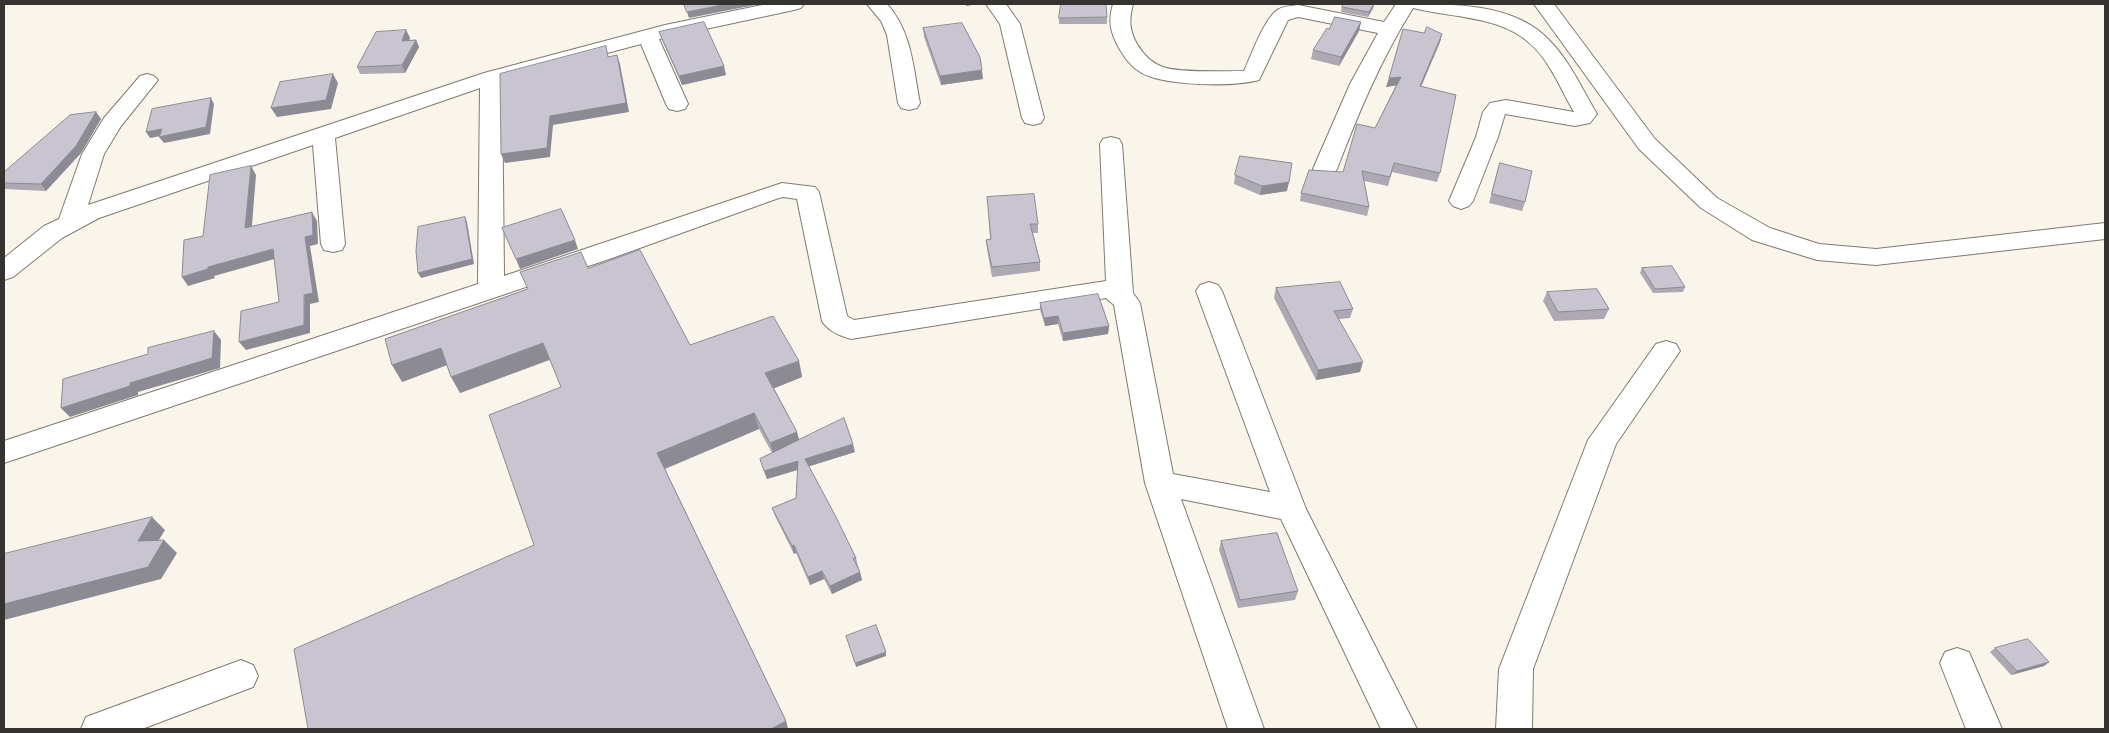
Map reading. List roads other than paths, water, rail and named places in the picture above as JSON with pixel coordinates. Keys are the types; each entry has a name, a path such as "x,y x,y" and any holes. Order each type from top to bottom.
{"street":[{"path":"4,271 53,232 90,213 491,77 648,36 794,4"},
{"path":"877,4 890,19 897,35 909,103"},
{"path":"996,4 1010,24 1033,118"},
{"path":"1123,4 1118,18 1118,28 1132,55 1142,64 1162,75 1252,76 1256,72 1280,17 1287,12 1298,11 1388,29"},
{"path":"1326,169 1353,98 1388,29 1406,4"},
{"path":"1419,4 1486,17 1523,29 1550,54 1586,114 1582,118 1575,119 1506,107 1498,108 1494,112 1461,201"},
{"path":"1544,4 1647,144 1709,203 1761,234 1817,252 1876,257 2105,231"},
{"path":"648,36 677,104"},
{"path":"491,77 491,289"},
{"path":"70,222 94,154 112,123 147,80"},
{"path":"323,134 333,244"},
{"path":"1111,144 1120,294"},
{"path":"4,452 768,194 782,190 807,192 835,321 851,330 1109,289 1120,294 1127,303 1160,483 1246,729"},
{"path":"1209,291 1292,509 1398,729"},
{"path":"1514,729 1516,669 1603,440 1666,351"},
{"path":"1160,483 1292,509"},
{"path":"1957,663 1984,729"},
{"path":"99,729 241,676"}]}
